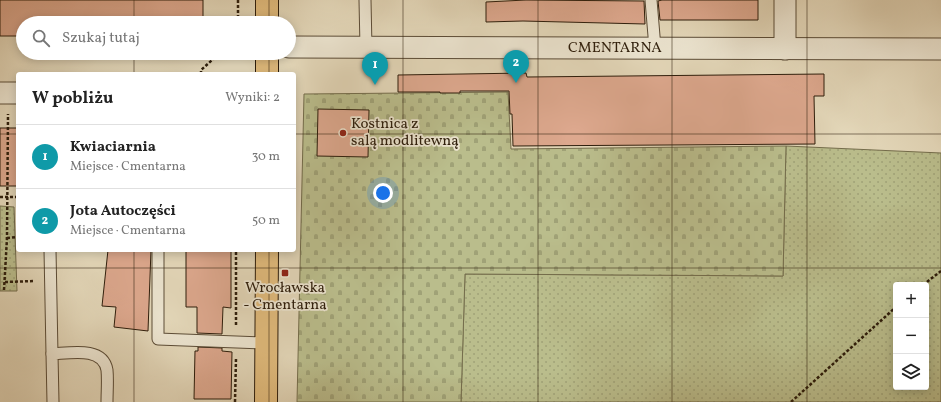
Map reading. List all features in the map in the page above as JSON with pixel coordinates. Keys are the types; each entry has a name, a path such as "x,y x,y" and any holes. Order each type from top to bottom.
{"main road":[{"path":"267,0 267,16"},
{"path":"267,60 267,72"},
{"path":"266,402 267,252"}],"street":[{"path":"785,0 785,49"},
{"name":"CMENTARNA","path":"296,47 941,49"},
{"path":"0,93 16,93"}],"lane":[{"path":"365,0 366,48"},
{"path":"652,0 655,48"},
{"path":"50,252 53,402"},
{"path":"158,252 158,339 266,343"},
{"path":"52,354 86,353 96,355 103,361 106,370 107,402"}],"path":[{"path":"238,0 238,16"},
{"path":"201,72 201,70 212,60"},
{"path":"4,290 8,238 8,114"},
{"path":"0,197 16,198"},
{"path":"8,238 16,237"},
{"path":"927,282 941,271"},
{"path":"5,282 51,281"},
{"path":"791,402 893,310"}],"green space":[{"path":"508,92 511,149 786,146 783,276 465,274 461,402 297,402 304,94"},
{"path":"786,146 941,153 941,402 461,402 465,274 783,276"},
{"path":"0,206 14,207 17,291 0,291"}],"building":[{"path":"0,0 203,0 203,16 16,16 16,36 0,36"},
{"path":"526,0 644,1 645,24 523,21 486,22 486,2"},
{"path":"758,0 758,20 660,20 658,1"},
{"path":"526,73 527,77 824,74 824,96 814,96 815,144 513,146 512,114 510,114 509,91 460,91 460,93 398,92 398,75"},
{"name":"Kostnica z salą modlitewną","path":"318,109 369,110 368,157 317,156"},
{"path":"0,128 16,128 16,186 0,186"},
{"path":"108,252 151,252 148,331 114,327 116,307 102,306"},
{"path":"186,252 231,252 231,308 223,307 222,334 197,333 197,307 186,307"},
{"path":"198,347 222,348 222,351 232,352 231,399 194,399 195,351 198,351"}],"place":[{"name":"Jota Autoczęści","path":"516,83"},
{"name":"Kwiaciarnia","path":"375,85"},
{"name":"Kostnica z salą modlitewną","path":"343,133"},
{"name":"Wrocławska - Cmentarna","path":"285,273"}]}
